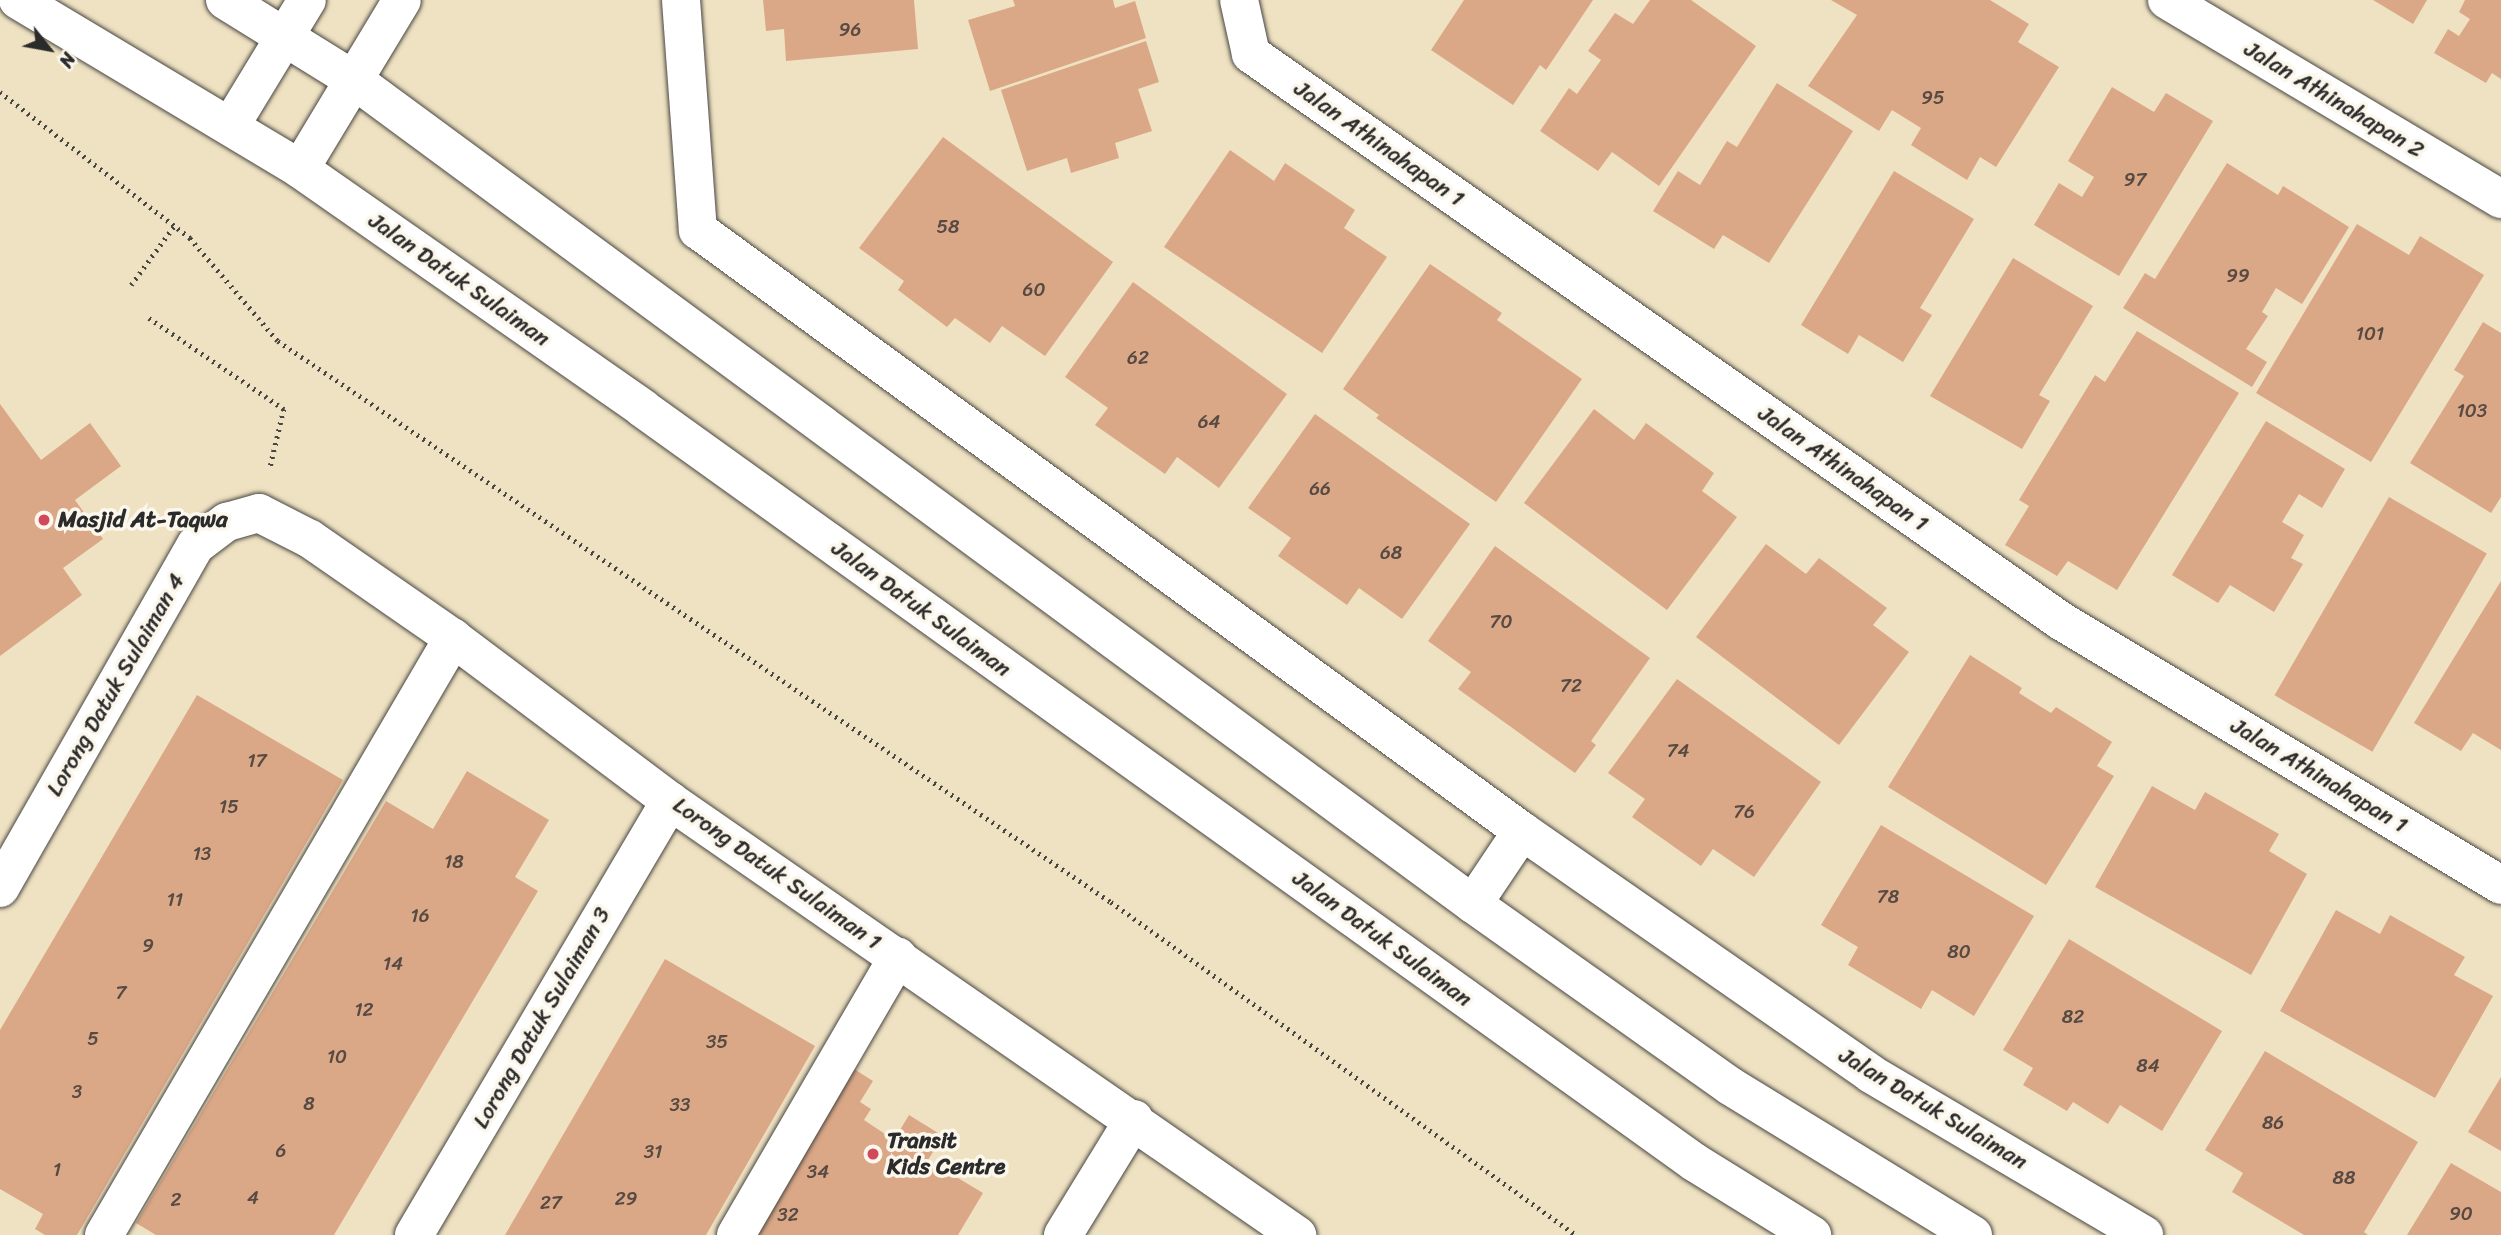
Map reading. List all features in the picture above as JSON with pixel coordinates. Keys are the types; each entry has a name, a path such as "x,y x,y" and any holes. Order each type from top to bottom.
{"street":[{"name":"Jalan Datuk Sulaiman","path":"18,0 231,125 300,169 642,408 1694,1162 1812,1235"},
{"path":"225,0 354,80 1473,904 1730,1086 1973,1235"},
{"path":"231,125 307,0"},
{"path":"300,169 402,0"},
{"name":"Jalan Athinahapan 1","path":"1240,0 1251,54 2061,621 2501,885"},
{"name":"Jalan Athinahapan 2","path":"2166,0 2501,200"},
{"name":"Jalan Datuk Sulaiman","path":"682,7 698,230 1522,831 1871,1074 2144,1235"},
{"name":"Lorong Datuk Sulaiman 1","path":"259,513 310,539 453,638 670,801 1297,1235"},
{"name":"Lorong Datuk Sulaiman 4","path":"0,888 196,545 226,522 259,513"},
{"path":"104,1235 453,638"},
{"name":"Lorong Datuk Sulaiman 3","path":"414,1235 670,801"},
{"path":"1473,904 1522,831"},
{"path":"736,1235 898,957"},
{"path":"1063,1235 1133,1119"}],"path":[{"path":"0,92 190,237 278,341 1111,902 1576,1235"},
{"path":"131,285 174,226"},
{"path":"149,318 284,409 259,513"}],"building":[{"path":"763,0 914,0 918,49 786,61 784,29 766,31"},
{"path":"1013,0 1113,0 1115,8 1135,1 1146,38 990,91 968,20 1015,6"},
{"path":"1464,0 1593,0 1546,70 1540,65 1513,105 1431,50"},
{"path":"1650,0 1691,0 1756,46 1659,186 1612,152 1598,171 1540,131 1569,88 1577,94 1601,60 1588,51 1615,13 1633,24"},
{"path":"1831,0 1990,0 2029,24 2018,42 2059,67 1996,167 1980,157 1967,180 1911,145 1921,128 1892,110 1879,131 1808,86 1857,15"},
{"path":"2373,0 2427,0 2413,24"},
{"path":"2465,0 2501,0 2501,79 2492,73 2486,83 2434,53 2448,29 2459,36 2470,19 2459,12"},
{"path":"1146,41 1159,82 1138,89 1152,131 1115,143 1119,158 1071,173 1067,158 1027,171 1001,90"},
{"path":"1777,83 1853,131 1769,263 1723,235 1714,249 1653,211 1678,171 1700,185 1727,141 1737,147"},
{"path":"2112,87 2154,112 2166,93 2213,121 2119,276 2034,225 2059,183 2082,197 2094,177 2068,161"},
{"path":"943,137 1113,262 1045,356 1002,326 990,343 955,318 947,327 898,290 904,281 859,248"},
{"path":"1230,150 1274,181 1285,163 1355,210 1344,228 1387,257 1322,353 1164,247"},
{"path":"2227,163 2278,195 2283,186 2349,227 2302,304 2276,288 2262,312 2268,316 2246,349 2267,362 2252,387 2123,308 2145,273 2155,279"},
{"path":"1894,171 1974,219 1920,308 1932,315 1903,362 1859,335 1848,354 1801,325"},
{"path":"2357,224 2409,255 2420,236 2484,275 2371,462 2256,393"},
{"path":"2013,258 2093,306 2039,395 2050,401 2022,449 1930,396"},
{"path":"1430,264 1502,313 1497,320 1582,379 1496,502 1376,418 1379,415 1343,389"},
{"path":"1133,282 1287,394 1219,488 1177,457 1165,474 1095,425 1108,408 1065,377"},
{"path":"2483,322 2501,333 2501,497 2491,513 2410,463 2464,376 2454,370"},
{"path":"2137,331 2239,393 2117,590 2068,561 2057,576 2005,545 2029,506 2019,500 2095,375 2105,382"},
{"name":"Masjid At-Taqwa","path":"0,404 41,460 90,423 121,466 75,500 103,539 63,568 82,595 0,656"},
{"path":"1594,409 1634,440 1646,423 1714,473 1702,491 1737,517 1667,610 1524,503"},
{"path":"1315,414 1470,524 1402,619 1359,588 1347,605 1278,556 1291,538 1248,508"},
{"path":"2266,421 2345,469 2322,508 2299,494 2282,522 2304,535 2291,558 2303,564 2274,612 2230,585 2218,603 2172,575"},
{"path":"2389,497 2487,554 2372,752 2274,695"},
{"path":"1766,544 1806,574 1819,558 1887,608 1873,625 1909,652 1839,745 1696,637"},
{"path":"1495,546 1650,658 1591,741 1596,745 1575,773 1458,689 1471,672 1428,641"},
{"path":"2501,581 2501,750 2473,733 2461,751 2414,723"},
{"path":"1970,655 2022,688 2019,693 2051,713 2056,707 2112,742 2097,766 2114,776 2046,885 1888,787"},
{"path":"1677,679 1821,782 1754,877 1713,849 1701,866 1632,817 1645,799 1608,773"},
{"path":"197,695 343,780 77,1235 45,1235 35,1229 43,1214 0,1189 0,1030"},
{"path":"467,771 549,820 515,877 538,891 334,1235 156,1235 136,1223 386,801 433,829"},
{"path":"2152,786 2195,810 2205,792 2279,834 2269,851 2307,874 2251,975 2095,887"},
{"path":"1881,825 2034,916 1974,1016 1932,990 1921,1009 1848,965 1858,947 1821,925"},
{"path":"2336,910 2380,934 2390,915 2465,957 2454,975 2493,996 2435,1098 2280,1011"},
{"path":"2069,939 2222,1031 2162,1131 2120,1105 2108,1124 2073,1102 2067,1111 2023,1085 2033,1068 2003,1050"},
{"path":"665,959 815,1046 706,1235 505,1235"},
{"path":"2265,1051 2418,1142 2364,1232 2368,1235 2304,1235 2232,1192 2243,1173 2205,1150"},
{"path":"854,1069 873,1081 860,1102 871,1109 864,1120 894,1140 909,1115 943,1136 928,1160 983,1193 958,1235 753,1235"},
{"path":"2501,1077 2501,1151 2468,1132"},
{"path":"2451,1163 2501,1192 2501,1235 2407,1235"}],"place":[{"name":"Masjid At-Taqwa","path":"44,520"},
{"name":"Transit Kids Centre","path":"873,1154"}]}
